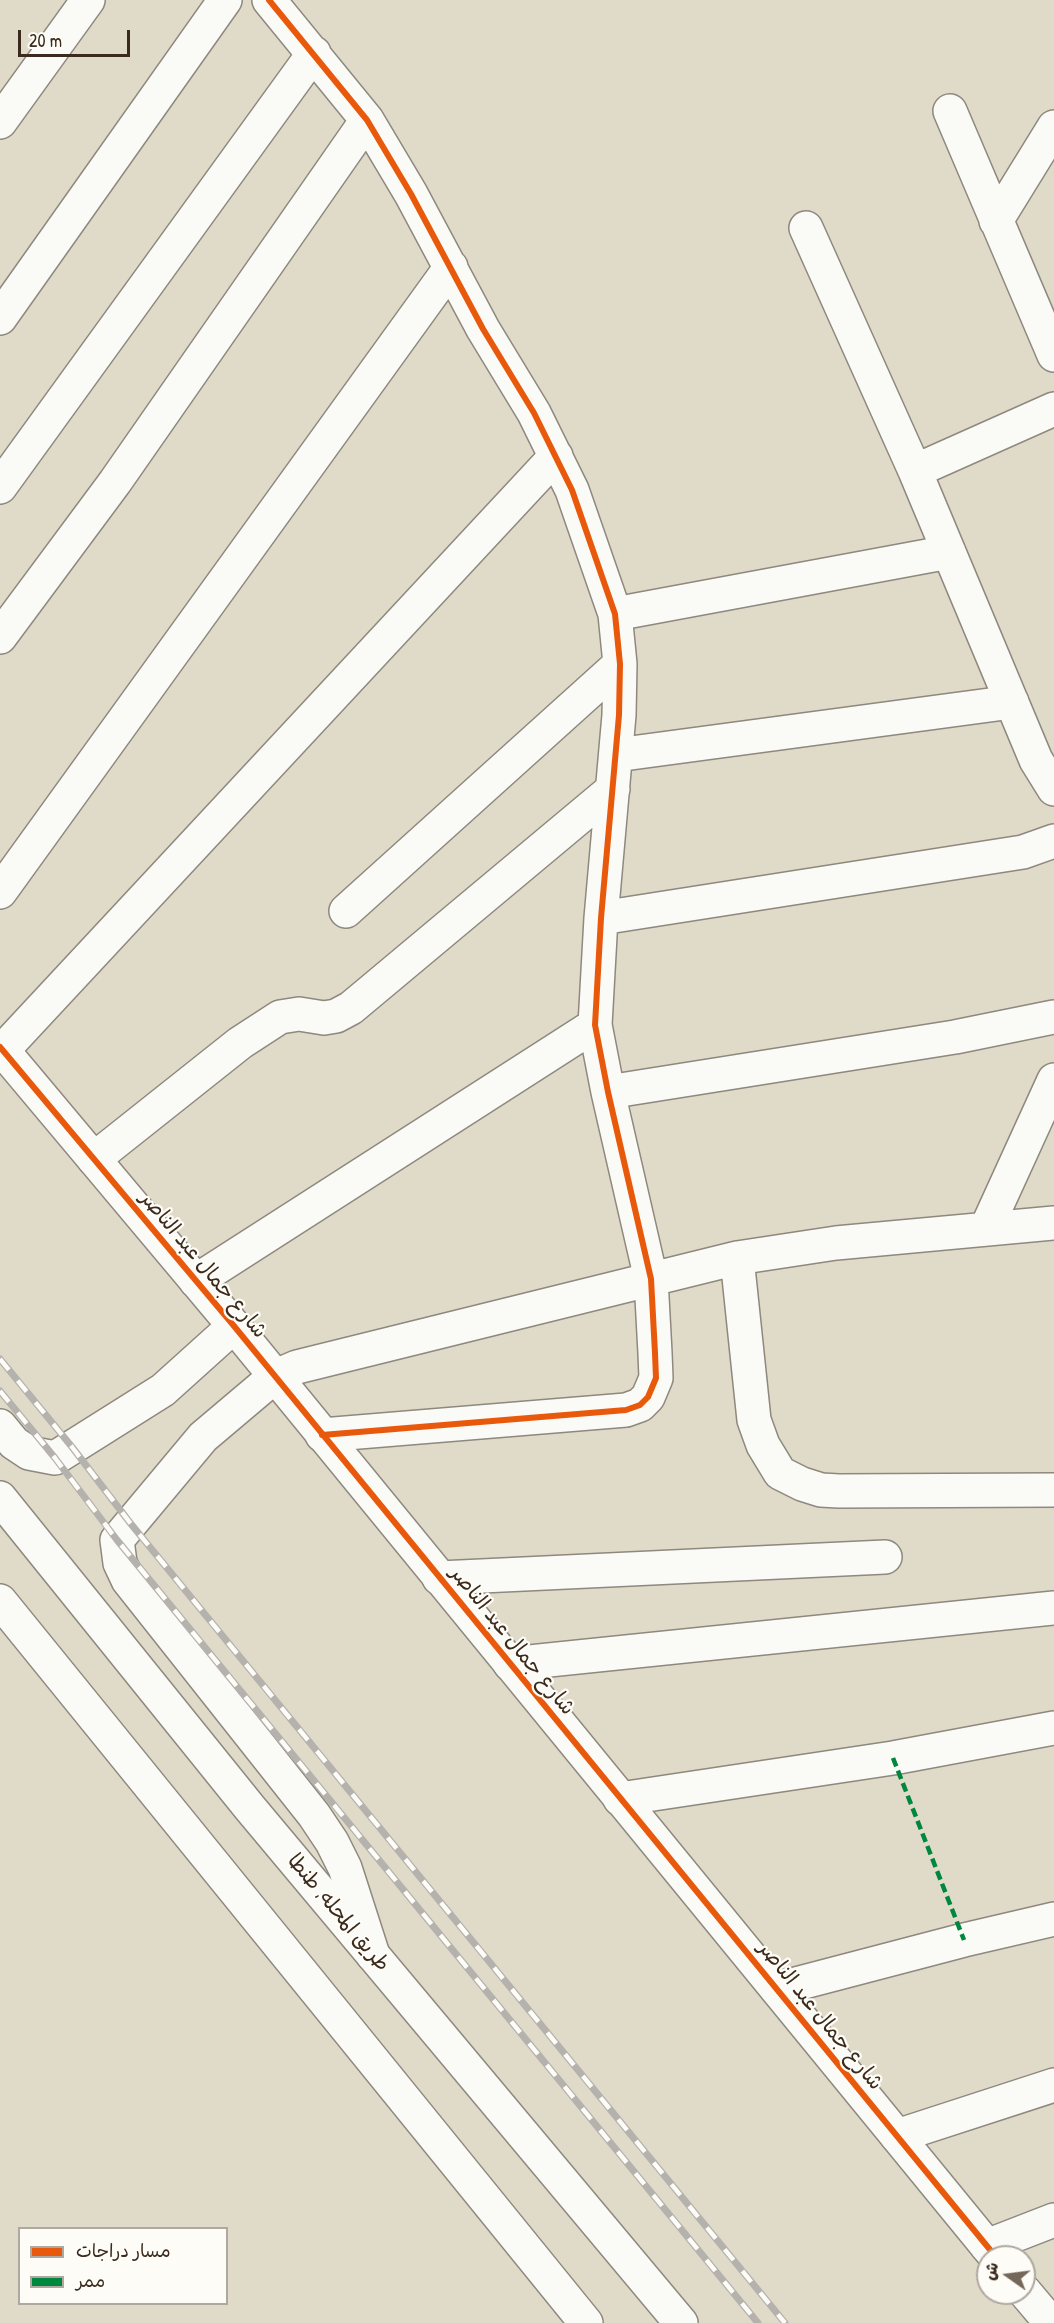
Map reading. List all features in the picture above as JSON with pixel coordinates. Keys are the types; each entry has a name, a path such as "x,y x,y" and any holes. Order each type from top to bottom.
{"main road":[{"path":"0,122 88,0"},
{"path":"0,318 225,0"},
{"path":"269,0 367,120 451,267 483,329 534,413 572,490 615,614 620,664 619,716 601,918 595,1025 651,1279 656,1378 648,1397 640,1405 626,1410 322,1435"},
{"path":"0,487 314,53"},
{"path":"950,111 1054,355"},
{"path":"0,637 115,483 367,120"},
{"path":"996,221 1054,127"},
{"path":"806,228 915,471 1036,760 1054,789"},
{"path":"0,892 451,267"},
{"path":"915,471 1054,409"},
{"path":"1,1048 556,456"},
{"path":"615,614 949,552"},
{"path":"346,911 620,664"},
{"path":"616,756 1012,702"},
{"path":"94,1159 240,1043 280,1017 298,1014 324,1018 336,1016 351,1008 613,789"},
{"path":"601,918 1023,852 1054,841"},
{"path":"608,1092 955,1037 1054,1017"},
{"path":"196,1281 595,1025"},
{"name":"شارع جمال عبد الناصر","path":"1,1048 196,1281 223,1336 262,1386 322,1435 986,2245"},
{"path":"986,1229 1054,1080"},
{"path":"373,1955 345,1868 332,1842 306,1805 128,1580 120,1563 117,1540 203,1437 262,1386 297,1367 736,1258 836,1243 1054,1223"},
{"path":"736,1258 754,1420 763,1445 780,1473 820,1490 1054,1490"},
{"path":"0,1426 14,1443 29,1453 55,1458 163,1390 223,1336"},
{"name":"طريق المحله, طنطا","path":"0,1498 250,1808 681,2323"},
{"path":"439,1578 885,1557"},
{"path":"0,1601 586,2323"},
{"path":"510,1664 1054,1608"},
{"path":"620,1799 893,1758 1054,1728"},
{"path":"777,1989 1054,1919"},
{"path":"897,2136 1054,2085"},
{"path":"1003,2245 1054,2220"},
{"path":"1036,2305 1051,2323"}],"railway":[{"path":"0,1359 131,1524 785,2323"},
{"path":"0,1391 55,1458 117,1540 758,2323"}],"marked path":[{"path":"893,1758 964,1940"}],"cycle path":[{"path":"269,0 367,120 411,194 483,329 534,413 572,490 615,614 620,664 619,715 601,918 595,1025 651,1279 656,1378 648,1397 640,1405 626,1410 322,1435"},
{"path":"0,1047 234,1326 986,2245"}]}
